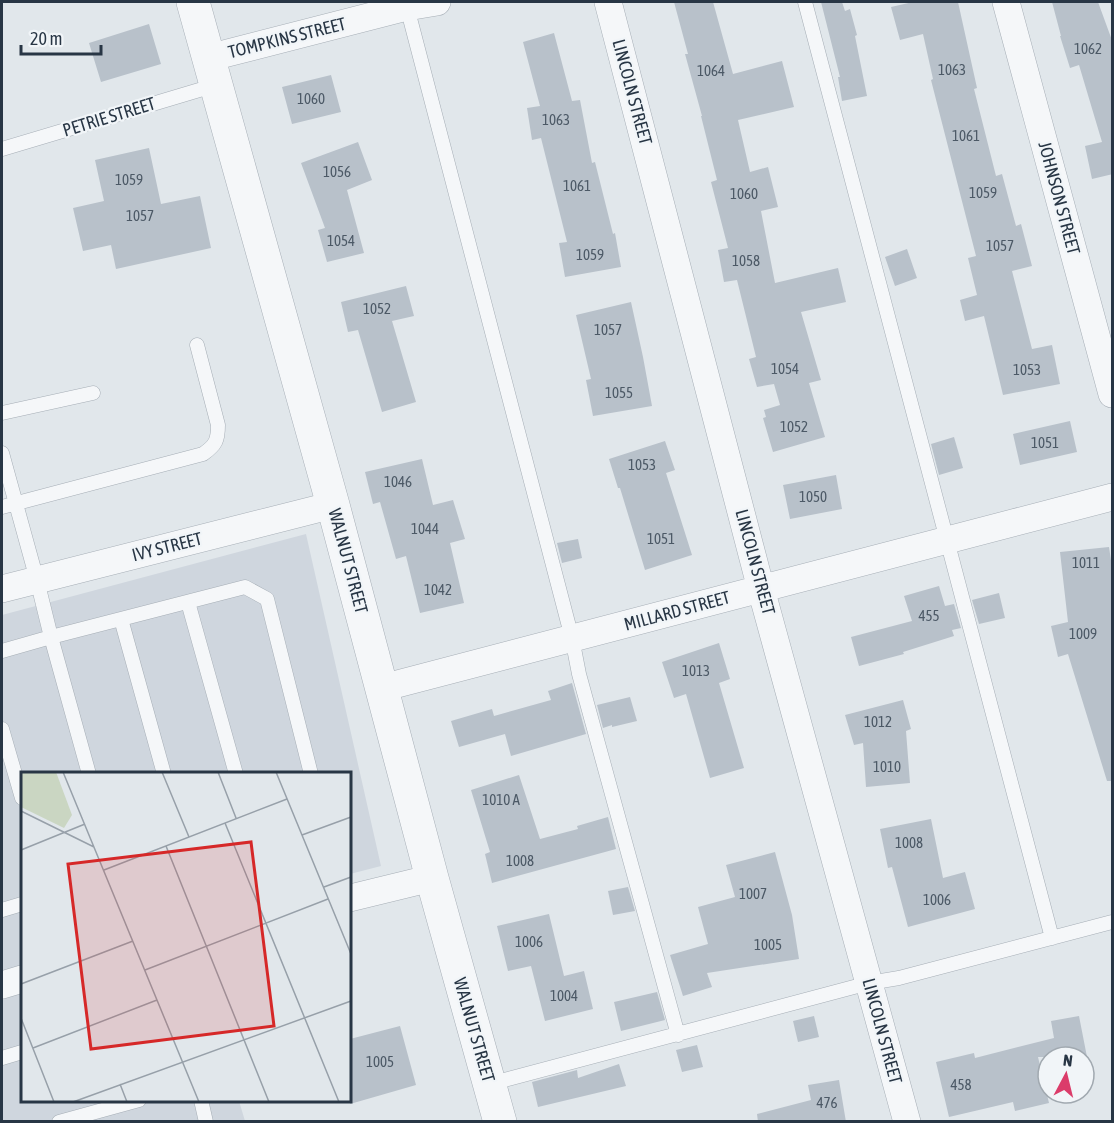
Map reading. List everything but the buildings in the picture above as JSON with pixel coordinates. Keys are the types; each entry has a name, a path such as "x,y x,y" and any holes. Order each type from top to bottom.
{"street":[{"name":"WALNUT STREET","path":"193,2 333,505 432,878 500,1122"},
{"name":"TOMPKINS STREET","path":"212,71 407,7 437,2"},
{"name":"LINCOLN STREET","path":"608,2 761,589 907,1122"},
{"name":"JOHNSON STREET","path":"1006,2 1113,394"},
{"name":"MILLARD STREET","path":"382,688 1113,497"},
{"name":"IVY STREET","path":"2,589 333,505"},
{"path":"351,898 432,878"},
{"path":"2,985 21,979"}],"lane":[{"path":"805,2 1052,938"},
{"path":"407,7 572,638 579,674 678,1035"},
{"name":"PETRIE STREET","path":"2,148 212,71"},
{"path":"8,505 203,454 213,447 218,436 218,425 197,345"},
{"path":"2,413 93,393"},
{"path":"2,457 8,505 37,580 88,772"},
{"path":"2,651 245,587 267,599 310,772"},
{"path":"188,602 235,772"},
{"path":"121,619 163,772"},
{"path":"2,729 21,795"},
{"path":"2,910 21,904"},
{"path":"489,1084 869,983 899,978 1113,922"},
{"path":"2,1058 21,1052"},
{"path":"59,1122 135,1102"},
{"path":"201,1102 206,1122"}],"shaded area":[{"path":"306,534 381,866 351,874 351,772 21,772 21,1102 239,1102 245,1121 2,1122 2,615"}]}
